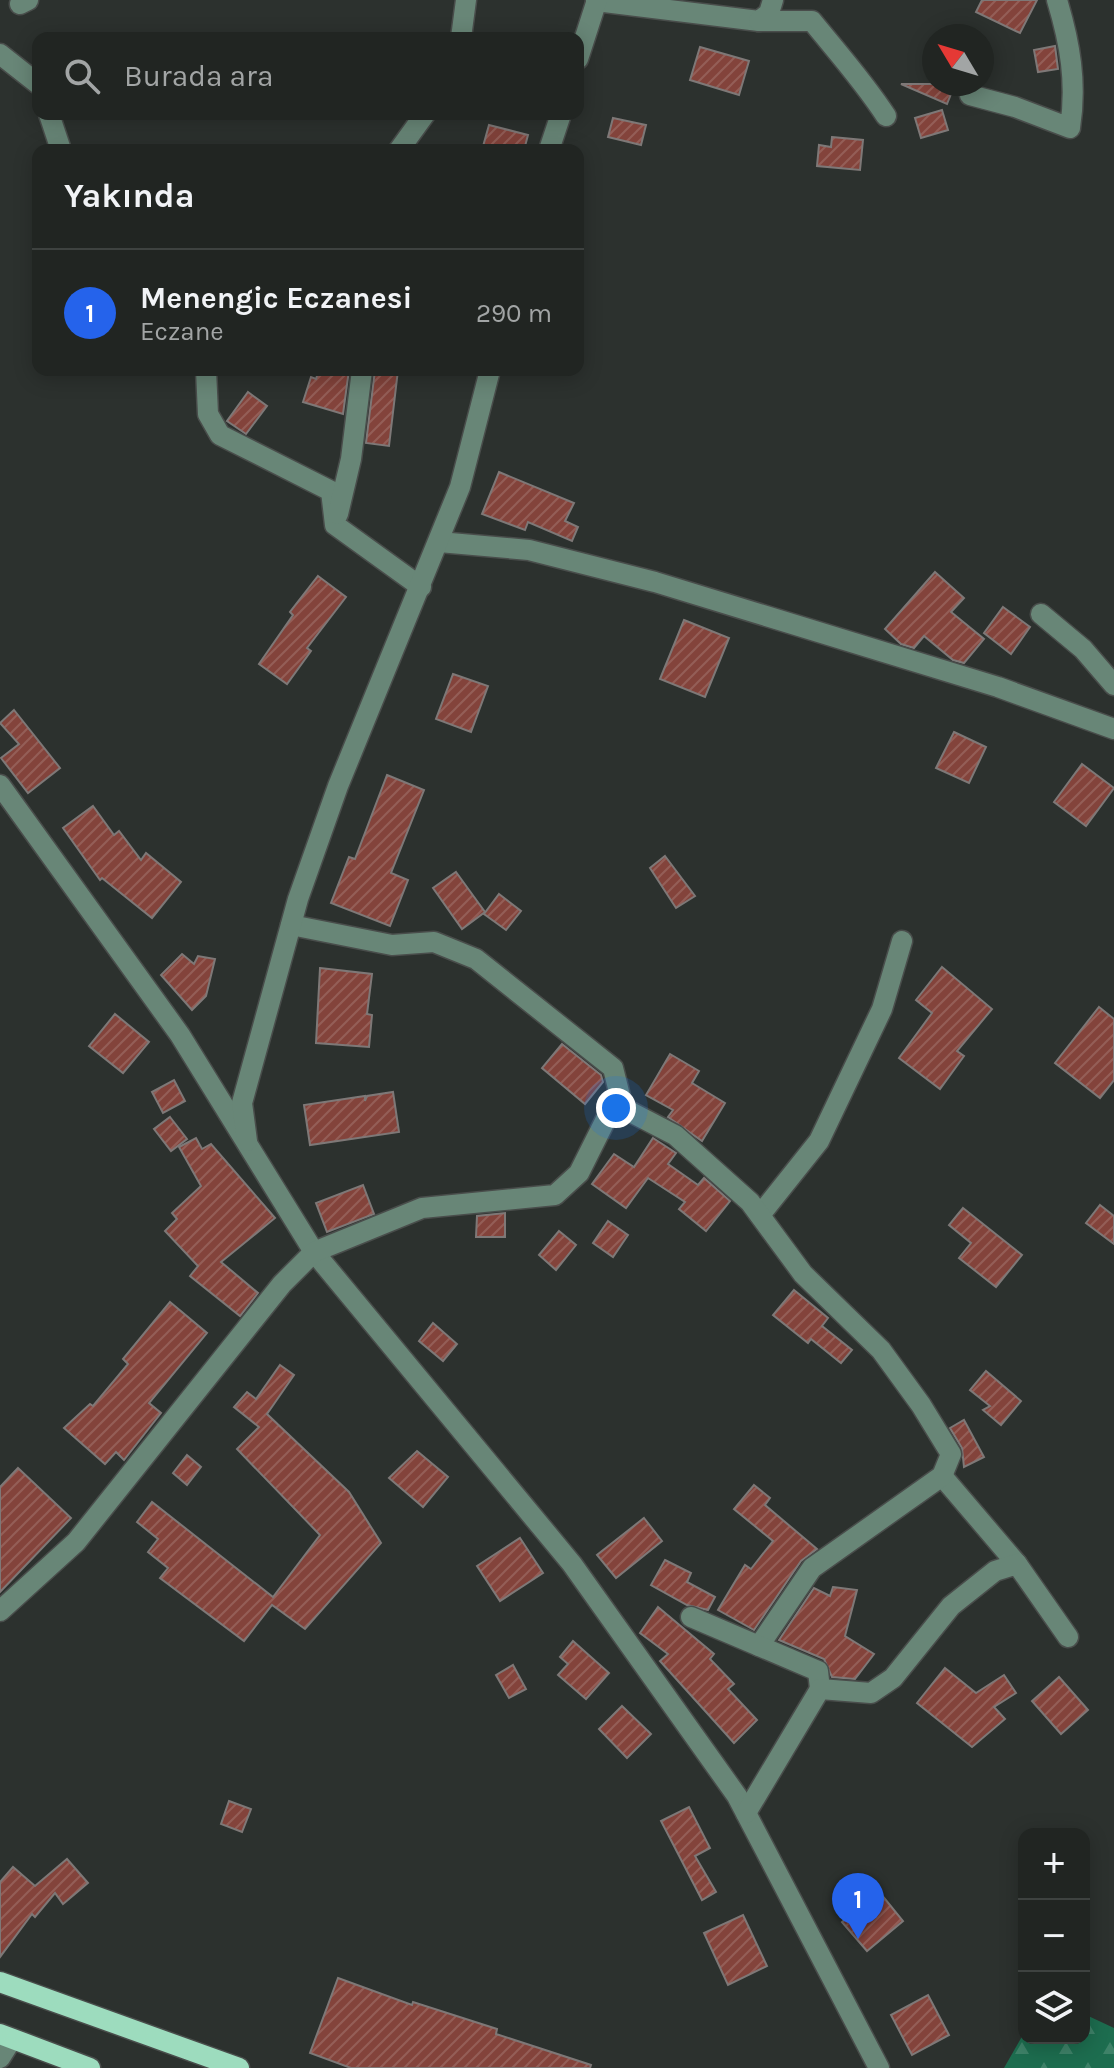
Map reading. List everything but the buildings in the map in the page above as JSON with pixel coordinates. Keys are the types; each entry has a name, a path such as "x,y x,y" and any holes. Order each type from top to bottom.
{"main road":[{"path":"0,1982 239,2068"},
{"path":"6,2037 90,2068"}],"street":[{"path":"462,32 466,0"},
{"path":"759,21 769,13 773,0"},
{"path":"974,96 1015,107 1070,128 1074,102 1070,45 1057,0"},
{"path":"584,40 596,1 759,21 812,21 845,66 863,79 886,116"},
{"path":"0,54 32,79"},
{"path":"51,120 59,144"},
{"path":"403,144 421,120"},
{"path":"551,144 559,120"},
{"path":"206,376 208,414 220,435 331,491 335,525 421,587"},
{"path":"335,525 351,459 361,376"},
{"path":"248,1149 242,1103 291,925 338,786 460,487 488,376"},
{"path":"439,542 529,550 655,582 998,687 1114,729"},
{"path":"1041,614 1083,649 1114,685"},
{"path":"2,791 180,1035 314,1252 572,1564 746,1813 879,2068"},
{"path":"291,925 392,945 434,942 476,959 613,1068 623,1108 675,1135 760,1215 803,1274 881,1350 921,1405 951,1454 942,1476 812,1568 759,1646"},
{"path":"760,1215 819,1141 882,1009 902,941"},
{"path":"0,1611 76,1542 282,1284 314,1252 422,1208 555,1195 579,1173 606,1119 623,1108"},
{"path":"942,1476 1017,1564 1068,1637"},
{"path":"820,1689 871,1693 893,1678 951,1606 995,1571 1017,1564"},
{"path":"691,1617 818,1671 820,1689 746,1813"},
{"path":"0,2058 6,2037"}],"green space":[{"path":"1090,2017 1114,2028 1114,2068 1004,2068 1018,2044 1090,2044"}],"place":[{"name":"Menengic Eczanesi","path":"858,1939"}]}
